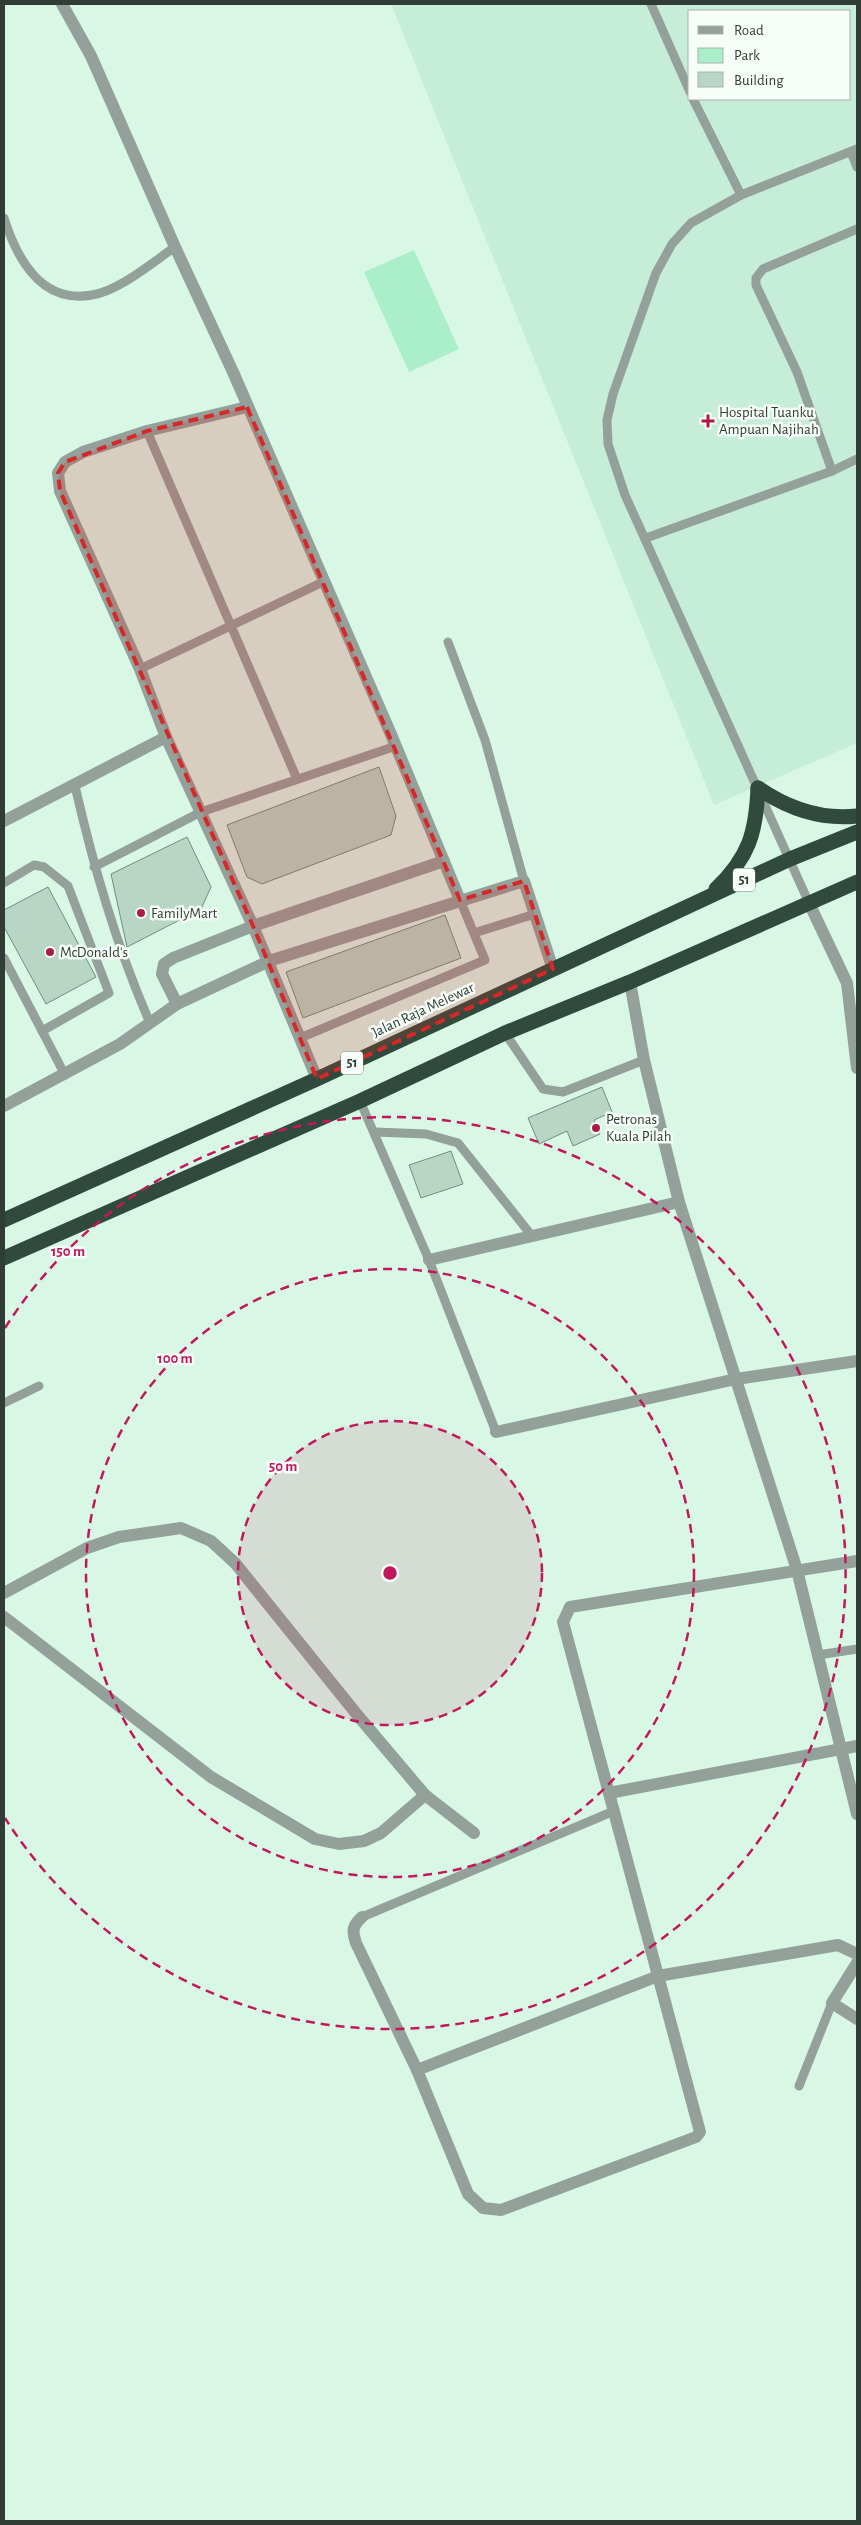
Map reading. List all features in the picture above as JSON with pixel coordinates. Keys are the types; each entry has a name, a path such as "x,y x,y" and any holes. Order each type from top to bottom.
{"highway":[{"path":"758,788 772,798 804,812 840,818 857,816"},
{"path":"699,902 732,874 744,856 754,833 758,788"},
{"name":"Jalan Raja Melewar","path":"4,1220 317,1079 790,859 857,832"},
{"path":"4,1258 360,1101 505,1033 630,982 857,882"}],"street":[{"path":"62,4 91,56 247,407 396,746 460,900"},
{"path":"247,407 147,431 83,452 65,462 58,473 60,492 140,668 166,737 254,926 317,1079"},
{"path":"4,821 75,786 166,737"},
{"path":"177,1004 162,974 164,964 173,958 254,926 444,861"},
{"path":"4,1106 120,1044 177,1004 269,961 524,881 553,969"},
{"path":"809,903 847,983 857,1068"},
{"path":"630,982 644,1060 679,1202 797,1570 857,1814"},
{"path":"429,1260 679,1202"},
{"path":"496,1432 736,1379 857,1361"},
{"path":"4,1594 87,1548 119,1537 181,1528 211,1541 235,1563 359,1717 425,1794 474,1833"},
{"path":"362,1918 354,1924 352,1930 356,1943 417,2070 468,2194 483,2208 501,2210 690,2140 700,2132 564,1622 570,1607 857,1561"},
{"path":"4,1617 211,1777 315,1839 339,1844 364,1841 381,1833 425,1794"},
{"path":"609,1793 857,1746"},
{"path":"417,2070 658,1976 838,1945 857,1954"},
{"path":"857,1963 832,2003 857,2019"}],"lane":[{"path":"651,4 688,87"},
{"path":"693,100 740,195"},
{"path":"809,903 625,495 608,444 607,420 613,394 656,273 672,244 691,223 740,195 854,151 857,167"},
{"path":"4,218 26,269 52,291 67,294 94,295 137,274 175,247"},
{"path":"832,471 797,372 756,285 756,278 763,268 857,229"},
{"path":"147,431 297,779"},
{"path":"646,538 832,471 857,460"},
{"path":"140,668 324,582"},
{"path":"448,642 485,740 524,881"},
{"path":"94,867 201,812 396,746"},
{"path":"75,786 94,867 119,949 150,1022"},
{"path":"4,883 34,865 44,867 68,886 109,993 42,1031"},
{"path":"300,1038 485,960 460,900"},
{"path":"474,933 535,914"},
{"path":"4,958 65,1074"},
{"path":"505,1033 543,1089 563,1092 644,1060"},
{"path":"360,1101 429,1260 496,1432"},
{"path":"375,1132 426,1134 458,1143 532,1236"},
{"path":"4,1403 39,1386"},
{"path":"818,1655 857,1649"},
{"path":"362,1918 614,1811"},
{"path":"799,2086 832,2003"}],"highlighted area":[{"path":"247,407 460,900 524,881 553,969 317,1079 253,926 60,491 58,473 65,462 147,431"}],"shaded area":[{"name":"Hospital Tuanku Ampuan Najihah","path":"391,4 857,4 857,743 714,805"}],"green space":[{"path":"414,250 459,349 409,372 364,272"}],"building":[{"path":"379,767 396,816 391,835 262,884 247,877 227,825"},
{"path":"187,837 211,887 201,909 127,947 111,874"},
{"name":"McDonald's","path":"48,887 96,977 46,1004 4,927 4,910"},
{"path":"445,915 461,958 303,1018 286,972"},
{"path":"602,1087 612,1112 594,1120 600,1134 573,1146 567,1131 539,1144 528,1118"},
{"path":"451,1151 463,1184 421,1198 409,1165"}],"place":[{"name":"Hospital Tuanku Ampuan Najihah","path":"708,421"},
{"name":"FamilyMart","path":"141,913"},
{"name":"McDonald's","path":"50,952"},
{"name":"Petronas Kuala Pilah","path":"596,1128"}]}
